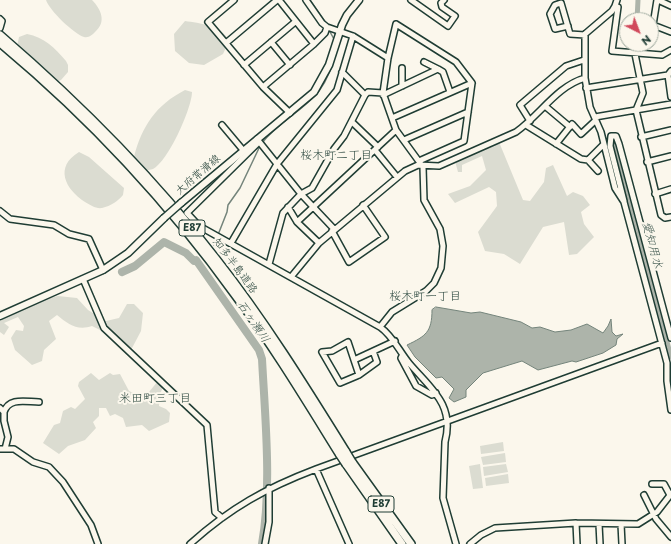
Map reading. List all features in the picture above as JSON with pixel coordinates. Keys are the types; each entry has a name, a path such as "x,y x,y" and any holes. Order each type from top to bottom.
{"highway":[{"name":"知多半島道路","path":"0,35 60,87 103,129 184,218 217,259 272,335 343,454"},
{"name":"知多半島道路","path":"0,43 55,92 98,134 140,177 178,222 236,296 266,338 402,544"},
{"name":"知多半島道路","path":"349,463 411,544"}],"main road":[{"name":"大府常滑線","path":"0,316 103,270 128,253 181,203 243,150 258,140 307,99 320,84 329,65 346,15 359,0"}],"street":[{"path":"234,0 208,22 264,87 290,112"},
{"path":"226,43 278,0 314,44"},
{"path":"306,0 322,23 327,27 340,30 353,36 388,58"},
{"path":"411,0 448,26 455,16 442,7 441,3 444,0"},
{"path":"617,0 615,6 585,35 584,60 586,88 590,107 596,119 615,188 624,202"},
{"path":"671,6 660,0 653,25 671,32"},
{"path":"568,26 555,30 550,14 555,5 562,3 568,26 570,34 585,35"},
{"path":"615,6 618,7 612,52 662,55 671,50"},
{"path":"0,19 2,21 0,28"},
{"path":"244,65 295,22"},
{"path":"380,327 392,312 432,286 441,268 442,236 424,200 423,167 396,130 383,94 388,58 396,24 456,62 472,83 464,141 419,161"},
{"path":"264,87 314,44 325,33 327,27"},
{"path":"231,243 277,164 337,90 353,36"},
{"path":"271,42 290,65"},
{"path":"634,54 641,78 643,93 636,110 641,137 662,217 671,217"},
{"path":"584,60 566,66 520,105 528,123 556,144 581,159 588,160 598,171"},
{"path":"424,62 442,72 450,92"},
{"path":"402,68 402,86"},
{"path":"269,264 283,213 301,194 312,188 334,149 352,122 365,95 368,92 383,94 438,69"},
{"path":"342,72 365,95"},
{"path":"586,88 669,73 671,97"},
{"path":"291,277 319,243 397,177 418,165 423,167 439,166 516,132 528,123 544,106 571,82 585,78"},
{"path":"392,118 472,83"},
{"path":"556,144 572,124 581,134 596,119 671,104"},
{"path":"544,106 570,127"},
{"path":"404,140 468,112"},
{"path":"352,122 377,149 397,177"},
{"path":"222,125 243,150"},
{"path":"297,222 314,208 396,130"},
{"path":"641,137 671,130"},
{"path":"671,338 619,144 616,136 611,136 610,146 662,343 667,368 671,410"},
{"path":"363,205 385,236 349,262 333,230 301,194 258,140 187,213 199,226 380,327 395,341 403,355 443,403 447,421 442,498 456,544"},
{"path":"588,160 603,145"},
{"path":"647,162 671,156"},
{"path":"655,194 671,189"},
{"path":"288,207 297,222 319,243"},
{"path":"0,211 10,219 54,225 69,234 89,239 103,270"},
{"path":"83,279 104,328 207,425 215,512 222,518"},
{"path":"354,360 395,341"},
{"path":"359,375 348,342 332,351 322,352 340,383 359,375 377,362 373,351"},
{"path":"190,544 222,518 269,488 316,468 662,343"},
{"path":"403,355 401,358 416,386 432,395 436,393"},
{"path":"667,368 671,376"},
{"path":"39,402 11,402 2,410 8,437 3,449 14,449 33,462 49,468 62,482 91,525 98,544"},
{"path":"316,468 346,543"},
{"path":"470,544 481,535 495,528 518,525 576,523 638,524 654,515 670,495 664,484 652,484"},
{"path":"265,544 269,522 269,488"},
{"path":"644,495 654,515 671,537"},
{"path":"576,523 577,544"},
{"path":"599,524 600,544"},
{"path":"621,524 622,544"}],"shaded area":[{"path":"46,0 92,0 100,11 102,20 101,24 92,35 84,37 62,21 52,10"},
{"path":"185,21 210,26 222,32 229,41 223,54 204,65 189,63 175,51 174,34"},
{"path":"27,34 44,40 66,61 68,65 68,72 61,80 46,86 17,47 19,37"},
{"path":"185,90 192,92 191,100 184,122 172,146 159,164 153,169 144,170 134,157 146,126 166,102"},
{"path":"499,142 523,200 530,201 544,182 546,168 553,165 567,196 573,192 583,196 590,205 581,212 584,224 594,237 577,254 569,255 564,222 543,227 520,264 504,254 485,251 478,232 497,206 496,192 489,187 455,203 448,194 470,186 486,170 482,156 462,165 462,172 458,172 455,161"},
{"path":"79,152 89,157 124,188 123,195 117,201 111,205 98,208 85,202 72,191 65,178 65,171 71,158"},
{"path":"58,296 77,298 88,310 106,321 119,318 127,304 134,304 143,313 141,331 131,350 110,331 104,332 92,326 82,328 73,326 57,315 49,321 56,339 44,350 42,361 32,365 15,350 11,338 16,330 23,331 24,326 18,317 4,323 9,327 4,335 0,332 0,319 38,301"},
{"path":"436,307 471,313 480,312 521,322 532,328 540,327 555,332 571,330 587,324 603,333 611,319 612,332 616,336 623,334 617,339 616,345 603,353 576,362 572,361 538,370 522,361 483,373 466,390 466,397 454,402 449,398 454,389 442,377 436,378 415,357 407,345 419,339 427,332 431,323 432,310"},
{"path":"91,373 99,380 110,373 113,375 120,374 129,391 144,398 158,381 163,387 160,394 159,406 166,409 170,413 169,422 149,431 142,425 126,427 123,418 115,414 110,416 106,408 99,408 99,416 93,422 96,428 85,440 68,446 59,454 43,443 54,425 60,423 63,411 71,407 75,409 85,399 78,386 79,382"},
{"path":"503,442 504,451 481,454 480,446"},
{"path":"505,453 506,462 483,465 481,457"},
{"path":"480,464 483,488 473,489 469,466"},
{"path":"506,464 508,472 484,476 483,467"},
{"path":"508,474 509,483 486,486 485,478"}],"waterway":[{"path":"310,0 326,23"},
{"name":"愛知用水","path":"637,12 638,0"},
{"path":"329,30 335,41"},
{"path":"262,143 275,129 306,105 319,91 327,77 336,52"},
{"name":"愛知用水","path":"613,137 671,357"},
{"path":"214,245 227,212 228,205 240,188 260,146"},
{"name":"石ヶ瀬川","path":"122,272 135,266 164,242 186,253 194,261 196,260 259,350 262,359 267,452 267,499 262,544"}],"district":[{"name":"桜木町二丁目","path":"336,156"},
{"name":"桜木町一丁目","path":"425,297"},
{"name":"米田町三丁目","path":"155,399"}]}
